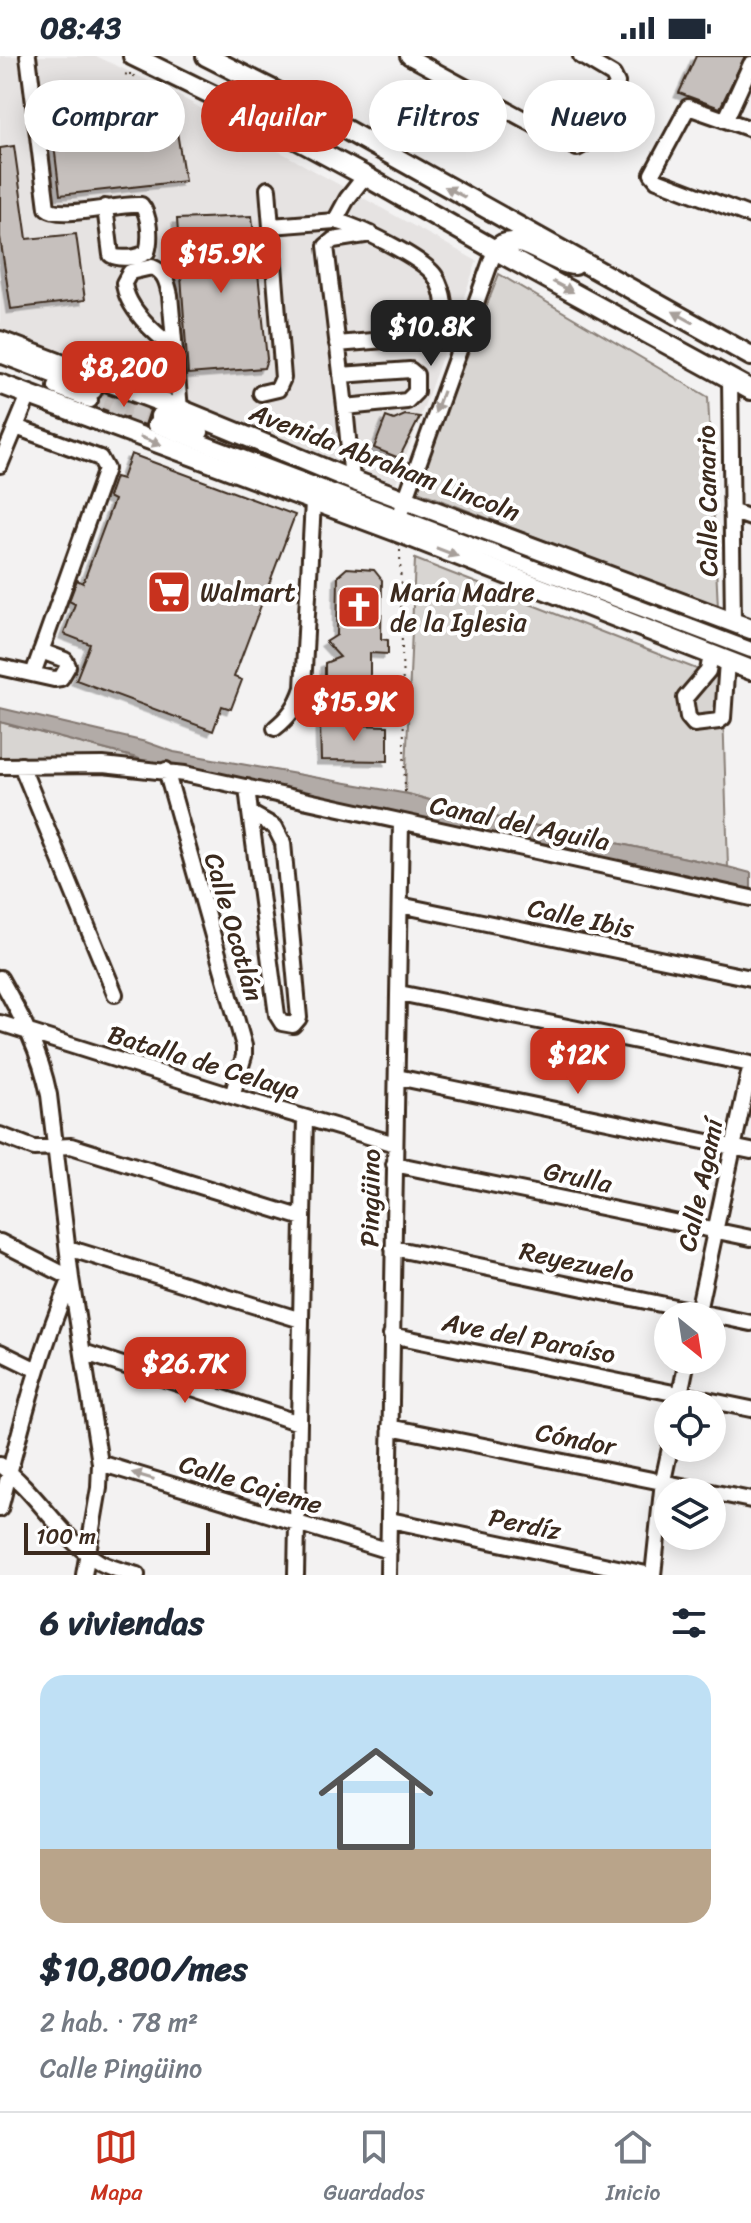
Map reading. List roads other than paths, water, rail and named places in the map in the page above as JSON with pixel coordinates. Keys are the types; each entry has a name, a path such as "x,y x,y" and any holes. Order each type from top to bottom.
{"main road":[{"path":"133,56 365,176 751,390"},
{"path":"206,56 291,99 751,356"},
{"path":"495,250 503,243 513,241 559,263 586,264"},
{"name":"Avenida Abraham Lincoln","path":"0,341 180,409 352,480 402,515 751,629"},
{"path":"0,384 313,502 402,515 751,670"}],"street":[{"path":"28,56 31,80"},
{"path":"408,56 577,148 588,142 617,83 613,75 591,58"},
{"path":"726,119 751,64"},
{"path":"751,129 692,107 686,109 652,177 751,216"},
{"path":"40,152 49,211 56,213 105,207"},
{"path":"335,221 352,191 365,176"},
{"path":"261,393 278,389 283,378 268,189"},
{"path":"271,226 335,221 371,234 424,265 436,276 443,302 444,329 439,335 337,344"},
{"path":"352,480 326,246 333,240 371,234"},
{"path":"402,515 495,250"},
{"path":"174,347 127,298 124,283 130,272 152,267 165,277 170,295 180,409"},
{"path":"0,355 92,396 0,365"},
{"path":"341,375 410,370 416,375 416,392 407,401 345,407"},
{"name":"Calle Canario","path":"730,378 733,622"},
{"path":"0,465 29,395"},
{"path":"157,421 751,650"},
{"path":"16,427 100,458 106,469 33,674"},
{"path":"275,728 288,718 299,702 303,688 313,502"},
{"path":"731,511 751,518"},
{"path":"402,515 751,643"},
{"path":"0,667 58,679 68,666 62,659 41,651"},
{"path":"21,765 115,994"},
{"name":"Canal del Aguila","path":"0,766 103,765 166,770 751,898"},
{"name":"Calle Ocotlán","path":"166,770 244,1046 232,1096"},
{"path":"247,787 250,813 277,1015 286,1026 293,1025 299,1018 282,838 269,822 250,813"},
{"name":"Pingüino","path":"388,1575 401,822"},
{"name":"Calle Ibis","path":"400,905 751,978"},
{"path":"265,923 290,924"},
{"path":"0,978 32,1035 44,1070 71,1278 100,1463 99,1488 84,1575"},
{"path":"399,993 751,1064"},
{"name":"Batalla de Celaya","path":"0,1023 395,1144"},
{"name":"Calle Agamí","path":"700,1302 751,1064"},
{"path":"397,1077 751,1151"},
{"path":"296,1575 305,1118"},
{"path":"0,1135 34,1148 71,1146 303,1218"},
{"name":"Grulla","path":"394,1164 751,1238"},
{"path":"0,1242 71,1278"},
{"path":"68,1248 301,1320"},
{"name":"Reyezuelo","path":"393,1248 654,1305"},
{"path":"0,1509 5,1468 71,1278"},
{"name":"Reyezuelo","path":"726,1319 751,1323"},
{"name":"Ave del Paraíso","path":"391,1335 654,1393"},
{"path":"0,1352 37,1370"},
{"path":"83,1352 299,1423"},
{"name":"Ave del Paraíso","path":"726,1406 751,1409"},
{"name":"Cóndor","path":"390,1427 654,1479"},
{"name":"Calle Cajeme","path":"100,1463 389,1551"},
{"path":"5,1468 89,1555 109,1567 137,1575"},
{"name":"Cóndor","path":"726,1495 751,1500"},
{"name":"Perdíz","path":"390,1520 652,1575"},
{"path":"652,1575 655,1550"}],"tunnel":[{"path":"94,391 158,416"},
{"path":"90,400 155,425"}],"place":[{"name":"Walmart","path":"169,592"},
{"name":"María Madre de la Iglesia","path":"359,607"}]}
